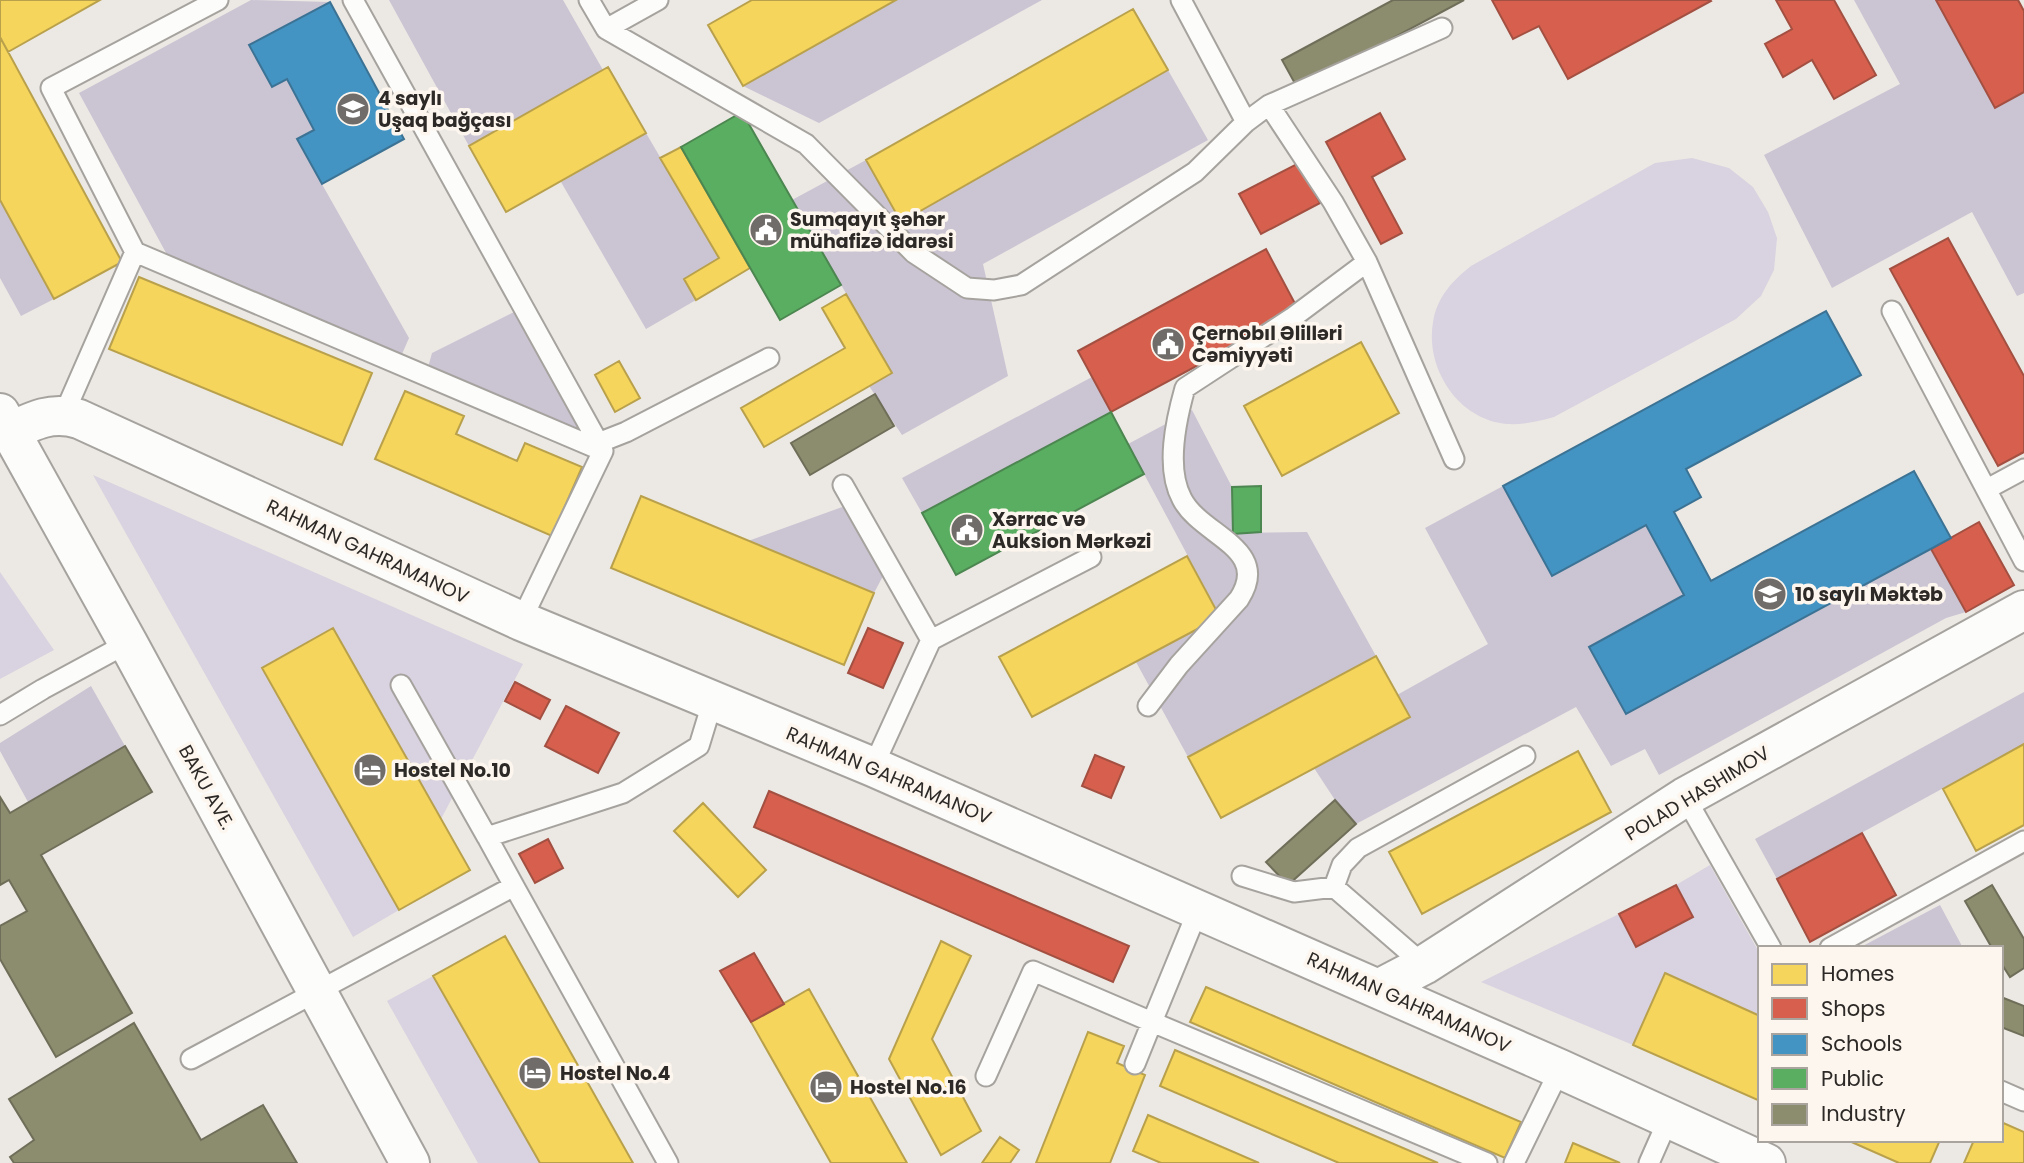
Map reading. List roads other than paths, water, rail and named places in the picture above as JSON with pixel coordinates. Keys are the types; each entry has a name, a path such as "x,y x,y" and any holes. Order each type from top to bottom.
{"street":[{"path":"5,423 64,414"},
{"name":"RAHMAN GAHRAMANOV","path":"64,414 521,621 873,767 1560,1069 1766,1163"},
{"name":"BAKU AVE.","path":"5,423 128,643 410,1163"},
{"name":"POLAD HASHIMOV","path":"1378,989 1424,965 1685,797 2024,610"}],"lane":[{"path":"218,0 51,88 135,252 600,447"},
{"path":"352,0 600,447"},
{"path":"589,0 606,29 806,144 914,253 967,288 994,290 1021,285 1195,172 1246,122 1269,105 1442,28"},
{"path":"606,29 658,0"},
{"path":"1181,0 1246,122"},
{"path":"1269,105 1333,202 1367,262 1454,459"},
{"path":"64,414 135,252"},
{"path":"1148,706 1247,587 1248,573 1244,556 1194,515 1182,500 1174,481 1174,430 1185,388 1292,318 1367,262"},
{"path":"1892,311 2024,561"},
{"path":"521,621 600,447 769,358"},
{"path":"1987,489 2024,469"},
{"path":"843,485 931,640"},
{"path":"873,767 931,640 1091,557"},
{"path":"0,715 128,643"},
{"path":"401,685 668,1163"},
{"path":"487,837 623,793 699,746 713,700"},
{"path":"1334,887 1342,865 1358,848 1525,756"},
{"path":"1685,797 1770,946"},
{"path":"1834,946 2023,843"},
{"path":"1241,876 1294,892 1334,887 1424,965"},
{"path":"191,1059 319,993 514,886"},
{"path":"1135,1064 1198,910"},
{"path":"986,1076 1033,971 1487,1163"},
{"path":"1514,1163 1560,1069"},
{"path":"2003,1092 2024,1101"},
{"path":"1649,1163 1668,1120"}],"place":[{"name":"4 saylı Uşaq bağçası","path":"353,109"},
{"name":"Sumqayıt şəhər mühafizə idarəsi","path":"766,230"},
{"name":"Çernobıl Əlilləri Cəmiyyəti","path":"1168,344"},
{"name":"Xərrac və Auksion Mərkəzi","path":"967,530"},
{"name":"10 saylı Məktəb","path":"1770,594"},
{"name":"Hostel No.10","path":"370,770"},
{"name":"Hostel No.4","path":"535,1073"},
{"name":"Hostel No.16","path":"826,1087"}]}
